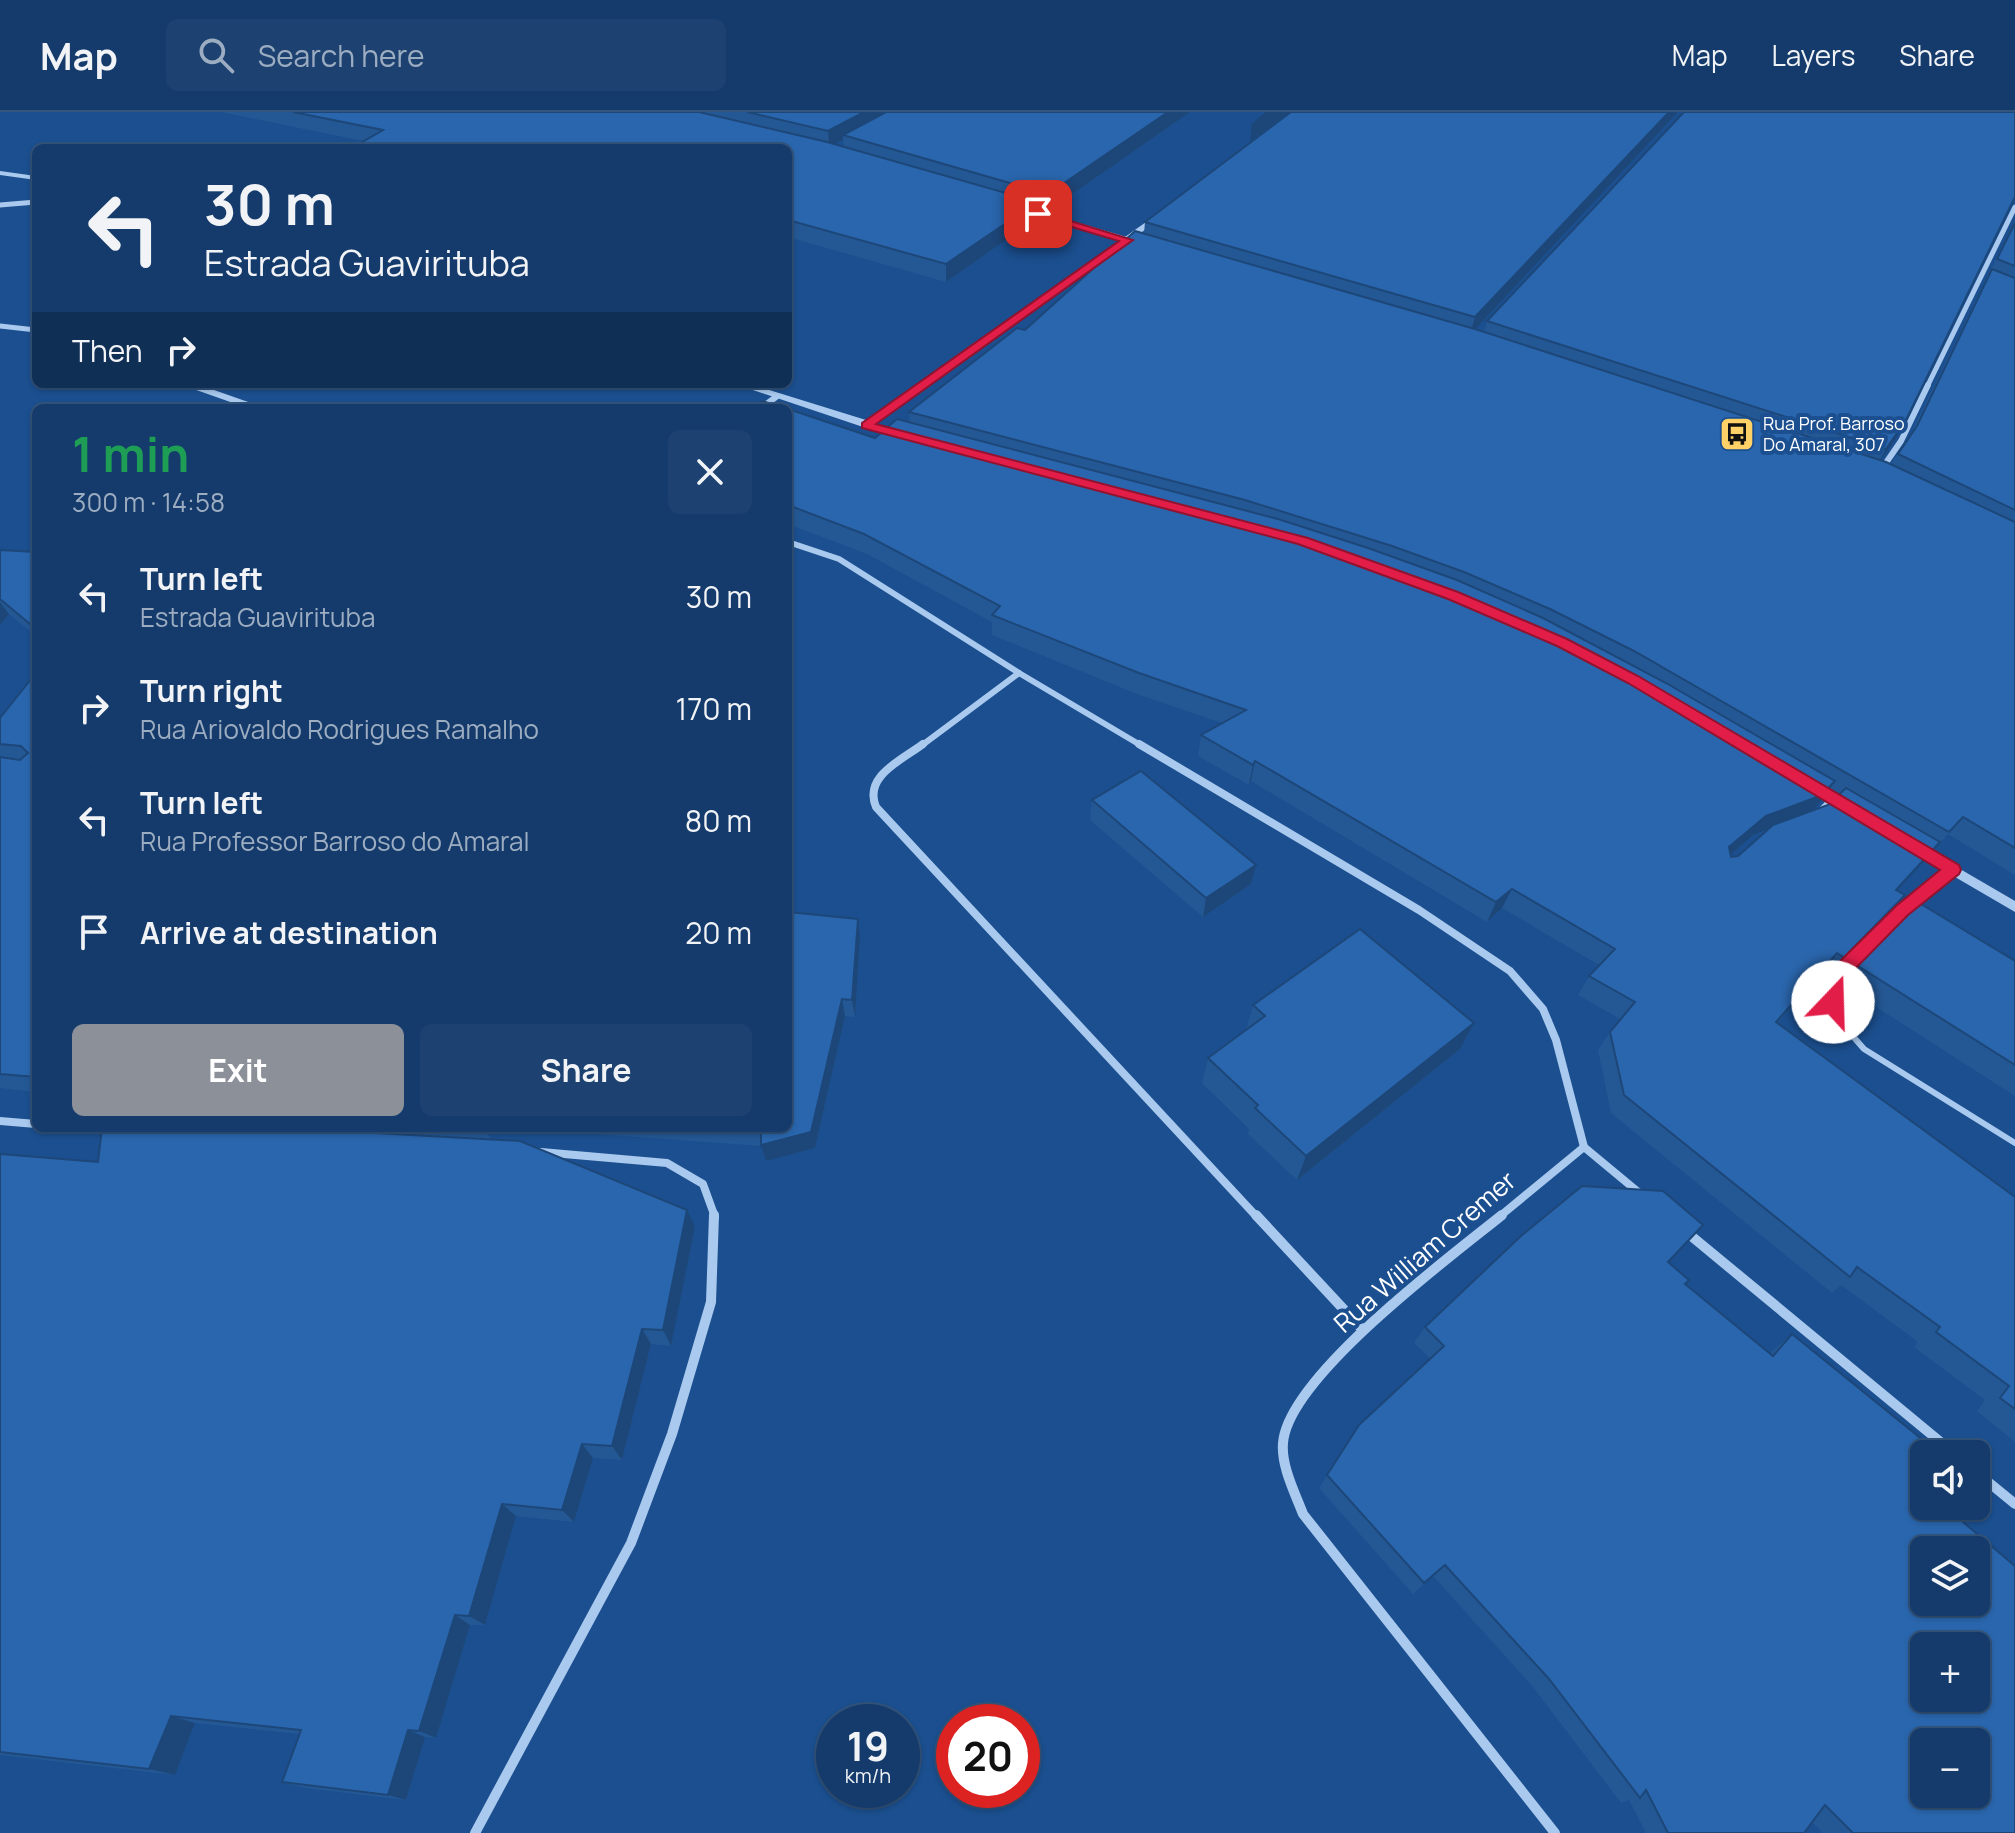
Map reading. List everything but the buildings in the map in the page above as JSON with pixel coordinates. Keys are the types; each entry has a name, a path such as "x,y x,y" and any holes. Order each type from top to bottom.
{"street":[{"path":"0,173 32,177"},
{"path":"0,205 32,202"},
{"path":"1892,480 1878,474 1901,441 2015,207"},
{"path":"1023,210 1142,245"},
{"path":"866,425 1164,213"},
{"path":"1980,279 1992,284"},
{"path":"0,326 32,330"},
{"path":"200,388 245,404"},
{"path":"751,388 911,437"},
{"path":"766,404 776,397"},
{"path":"792,543 839,559 1019,673 1419,910 1510,971 1543,1009 1552,1029 1584,1147 1656,1206"},
{"path":"1019,673 876,779 871,795 876,807 1362,1329"},
{"path":"1819,790 1846,806"},
{"path":"1899,838 2015,907"},
{"path":"0,1121 32,1124"},
{"name":"Rua William Cremer","path":"1555,1833 1303,1514 1289,1477 1283,1443 1292,1418 1362,1329 1584,1147"},
{"path":"475,1833 631,1543 672,1434 711,1302 715,1217 703,1184 667,1163 533,1152"},
{"path":"1680,1226 1938,1440"},
{"path":"1990,1483 2015,1504"}],"lane":[{"path":"1811,820 1833,798"},
{"path":"1953,870 1902,910 1837,975 1833,1002 1843,1025 1864,1049 2015,1143"}],"place":[{"name":"Rua Prof. Barroso Do Amaral, 307","path":"1737,434"}],"route":[{"path":"1038,214 1127,240 866,425 1303,541 1453,596 1562,642 1633,679 1953,870 1902,910 1837,975 1833,1002"}]}
